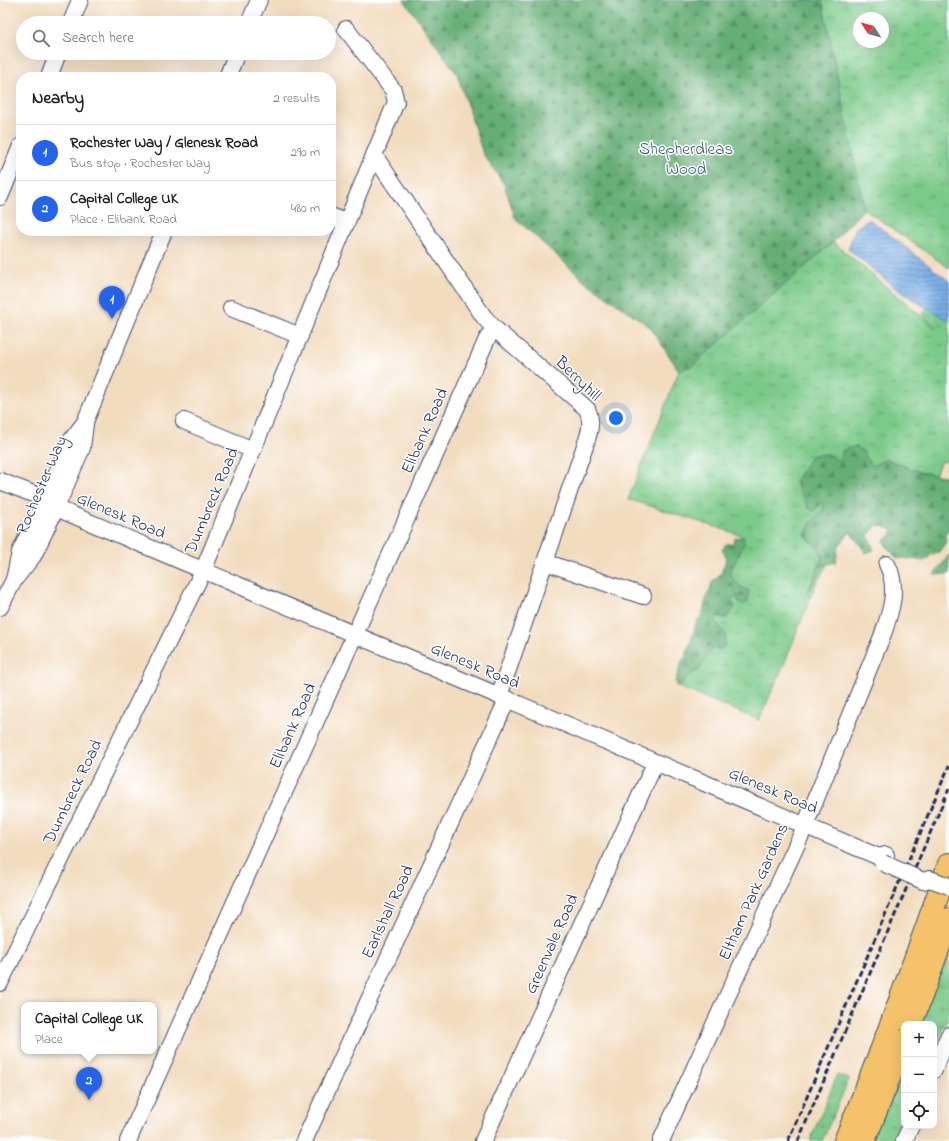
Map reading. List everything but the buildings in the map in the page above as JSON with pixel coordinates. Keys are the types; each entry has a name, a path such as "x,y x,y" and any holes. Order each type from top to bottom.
{"highway":[{"path":"845,1141 911,973 949,864"},
{"path":"911,1021 949,919"},
{"path":"864,1141 901,1048"}],"street":[{"path":"73,16 80,0"},
{"path":"253,16 259,0"},
{"name":"Dumbreck Road","path":"0,983 203,571 396,102 396,96 393,90 346,29"},
{"path":"51,72 55,60"},
{"path":"229,72 234,60"},
{"name":"Berryhill","path":"374,155 484,317 494,328 587,409 591,416 591,426 545,562 503,698"},
{"path":"0,197 16,158"},
{"path":"336,218 346,223"},
{"name":"Rochester Way","path":"0,607 14,580 33,556 51,504 82,448 85,422 162,236"},
{"path":"231,308 300,336"},
{"name":"Elibank Road","path":"128,1141 487,339 494,328"},
{"path":"184,421 253,450"},
{"name":"Glenesk Road","path":"0,481 203,571 655,763 883,858 927,872 930,879 949,886"},
{"path":"545,562 643,596"},
{"name":"Eltham Park Gardens","path":"661,1141 805,825 883,634 892,605 893,582 887,564"},
{"name":"Earlshall Road","path":"304,1141 503,698"},
{"name":"Greenvale Road","path":"483,1141 655,763"},
{"path":"937,1063 949,1035"},
{"path":"904,1141 910,1129"}],"green space":[{"name":"Shepherdleas Wood","path":"404,0 822,0 864,209 833,242 692,366 679,371 650,327 586,282 515,218 504,184 483,154 457,74"},
{"path":"822,0 949,0 949,268 864,209"},
{"path":"833,242 936,328 922,314 949,283 949,462 941,461 932,482 810,503 831,507 833,554 815,586 785,662 759,720 676,686 740,535 628,499 679,371 692,365"},
{"path":"855,446 863,451 872,466 886,459 920,472 944,476 949,473 949,531 945,534 946,542 939,552 931,555 924,561 904,558 897,559 884,541 890,536 893,530 878,525 868,535 874,550 866,553 850,532 838,547 836,562 824,565 806,596 822,558 819,550 805,535 811,522 824,508 822,502 814,511 808,508 795,482 812,455 827,454 839,461 843,450"},
{"path":"743,535 744,544 730,573 740,586 749,590 748,602 744,605 738,601 737,596 730,600 735,605 730,614 726,618 720,618 717,616 715,621 726,635 724,647 720,650 713,647 698,671 690,674 684,682 679,684 675,682 682,661 686,656 697,621 702,615 712,582 721,573 725,563 726,556 722,550 726,544 732,544 736,537 740,539"},
{"path":"949,555 949,574 934,575"},
{"path":"949,948 949,1015 937,1045 937,1021 919,1021"},
{"path":"901,1066 901,1129 902,1129 897,1141 871,1141"},
{"path":"837,1075 849,1079 822,1141 810,1141"}],"water":[{"path":"869,219 949,281 949,321 899,291 848,249 855,229"}],"railway":[{"path":"788,1141 949,766"},
{"path":"798,1141 949,789"}],"place":[{"name":"Rochester Way / Glenesk Road","path":"112,319"},
{"name":"Capital College UK","path":"89,1100"}]}
